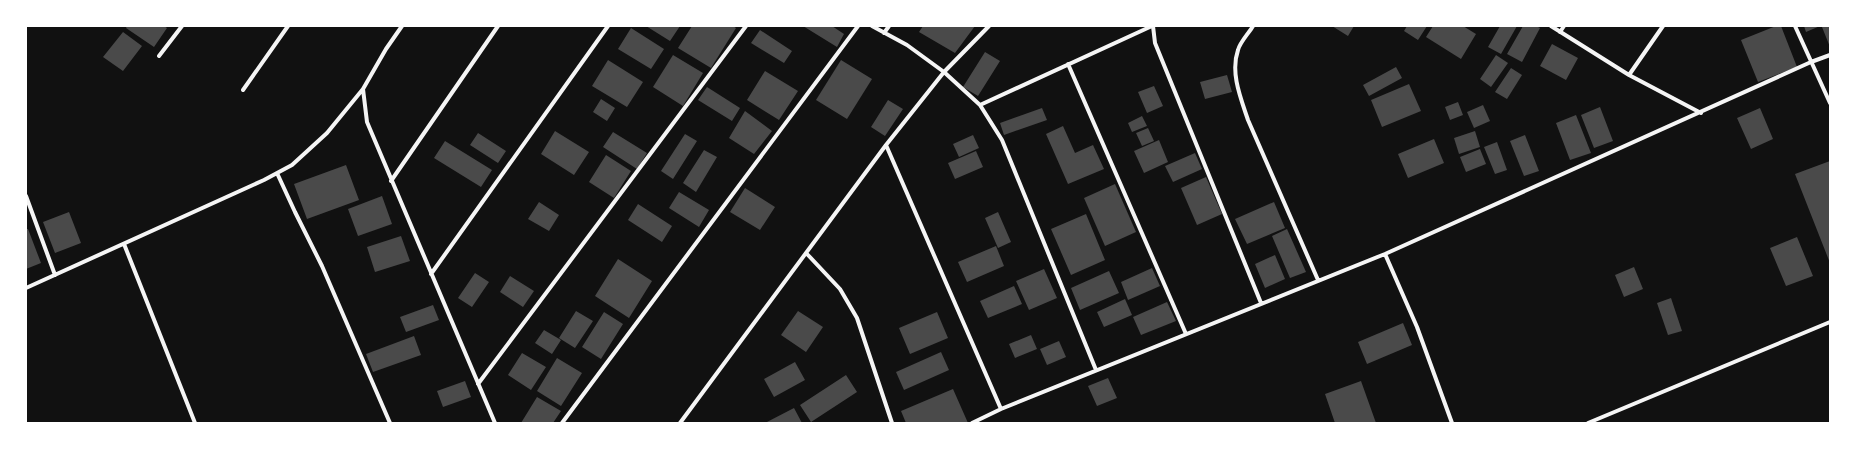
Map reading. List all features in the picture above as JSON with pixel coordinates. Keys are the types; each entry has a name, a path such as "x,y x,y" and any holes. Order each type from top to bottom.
{"street":[{"path":"159,56 182,26"},
{"path":"243,90 288,26"},
{"path":"26,288 292,165 327,133 363,89 386,49 402,26"},
{"path":"391,181 498,26"},
{"path":"431,274 608,26"},
{"path":"478,384 746,26"},
{"path":"562,423 858,26"},
{"path":"872,26 907,45 944,72 980,105 1002,140 1096,370"},
{"path":"884,33 888,26"},
{"path":"680,423 886,146 944,72 989,26"},
{"path":"980,105 1152,26 1155,43 1261,303"},
{"path":"1253,26 1238,49 1235,68 1239,94 1248,120 1318,280"},
{"path":"1551,26 1629,75 1701,113"},
{"path":"1560,32 1564,26"},
{"path":"1629,75 1663,26"},
{"path":"1795,26 1830,103"},
{"path":"972,423 1001,409 1096,370 1385,254 1701,113 1811,62 1830,56"},
{"path":"1068,64 1186,334"},
{"path":"363,89 366,122 495,423"},
{"path":"886,146 1001,409"},
{"path":"277,173 332,290 390,423"},
{"path":"26,196 55,275"},
{"path":"124,244 195,423"},
{"path":"807,254 840,289 857,318 892,423"},
{"path":"1385,254 1417,327 1452,423"},
{"path":"1588,423 1830,322"}],"building":[{"path":"127,26 164,26 167,28 154,47 126,28"},
{"path":"646,26 680,26 670,41"},
{"path":"692,26 733,26 736,28 711,68 678,48"},
{"path":"803,26 832,26 844,34 837,47"},
{"path":"923,26 975,26 955,53 919,32"},
{"path":"1332,26 1354,26 1348,36"},
{"path":"1407,26 1427,26 1418,40 1404,31"},
{"path":"1433,26 1463,26 1476,34 1461,59 1426,37"},
{"path":"1500,26 1517,26 1501,54 1488,47"},
{"path":"1523,26 1536,26 1540,28 1522,62 1507,54"},
{"path":"1776,26 1781,26 1797,67 1758,82 1741,40"},
{"path":"1804,26 1820,26 1806,32"},
{"path":"1830,26 1830,47 1822,27"},
{"path":"631,28 664,49 651,69 618,49"},
{"path":"760,30 792,51 784,63 751,43"},
{"path":"123,32 142,46 123,71 103,57"},
{"path":"1552,44 1578,58 1566,80 1540,66"},
{"path":"985,52 1000,61 978,96 963,87"},
{"path":"673,55 703,73 683,106 653,87"},
{"path":"1496,55 1508,63 1491,87 1480,79"},
{"path":"608,60 643,82 627,107 592,86"},
{"path":"841,60 872,79 847,119 816,100"},
{"path":"1396,67 1402,78 1369,96 1363,85"},
{"path":"1511,68 1522,75 1507,99 1495,92"},
{"path":"765,71 798,91 779,120 747,100"},
{"path":"1227,75 1232,92 1205,99 1200,82"},
{"path":"1409,84 1421,111 1382,127 1371,100"},
{"path":"1154,86 1163,106 1147,113 1138,92"},
{"path":"707,87 740,108 732,121 698,100"},
{"path":"601,99 615,108 607,121 593,112"},
{"path":"888,100 903,109 885,136 871,127"},
{"path":"1458,102 1463,115 1450,120 1445,107"},
{"path":"1483,105 1490,121 1474,128 1467,112"},
{"path":"1600,107 1613,141 1594,148 1581,115"},
{"path":"1042,108 1047,120 1004,135 1000,123"},
{"path":"1760,108 1773,139 1751,149 1737,118"},
{"path":"745,111 772,131 754,154 729,138"},
{"path":"1576,115 1591,153 1570,160 1556,123"},
{"path":"1142,116 1147,126 1132,132 1128,123"},
{"path":"1063,126 1075,153 1093,145 1104,169 1068,184 1046,134"},
{"path":"1148,128 1154,141 1142,146 1136,133"},
{"path":"555,131 589,152 574,175 541,154"},
{"path":"1475,131 1480,147 1459,154 1454,138"},
{"path":"613,132 647,153 637,169 603,147"},
{"path":"478,133 506,151 498,163 470,145"},
{"path":"685,134 697,141 673,179 661,171"},
{"path":"973,135 979,148 959,157 953,144"},
{"path":"1525,135 1539,171 1524,176 1510,141"},
{"path":"1434,139 1444,163 1408,178 1398,154"},
{"path":"1159,140 1168,162 1144,173 1134,151"},
{"path":"445,141 492,170 481,187 434,158"},
{"path":"1497,142 1507,170 1495,174 1484,147"},
{"path":"1480,149 1486,164 1466,172 1460,157"},
{"path":"704,150 717,157 696,192 683,183"},
{"path":"976,151 983,167 955,179 948,163"},
{"path":"1195,153 1202,169 1173,182 1165,166"},
{"path":"606,155 631,171 614,198 589,182"},
{"path":"1830,161 1830,263 1795,174"},
{"path":"346,165 359,200 307,219 294,184"},
{"path":"1206,177 1222,214 1197,225 1181,188"},
{"path":"1115,184 1136,232 1105,246 1084,198"},
{"path":"745,188 775,207 760,230 730,212"},
{"path":"679,192 709,210 699,227 669,208"},
{"path":"382,196 392,224 358,236 348,209"},
{"path":"539,202 559,215 549,231 528,219"},
{"path":"1274,202 1285,228 1247,244 1235,219"},
{"path":"638,204 672,226 662,242 628,220"},
{"path":"69,212 81,243 55,253 43,222"},
{"path":"998,212 1011,242 998,248 985,218"},
{"path":"1086,214 1105,260 1071,275 1051,229"},
{"path":"26,229 28,229 41,263 26,269"},
{"path":"1287,229 1306,272 1290,278 1272,236"},
{"path":"401,236 410,261 375,272 367,247"},
{"path":"1797,237 1813,276 1786,286 1770,248"},
{"path":"996,246 1004,266 967,282 958,262"},
{"path":"1275,255 1285,279 1265,288 1255,264"},
{"path":"618,259 652,281 629,318 595,296"},
{"path":"1634,267 1643,289 1624,297 1615,275"},
{"path":"1152,268 1160,286 1128,300 1121,282"},
{"path":"1044,269 1057,298 1029,310 1016,281"},
{"path":"1109,271 1119,293 1080,310 1071,288"},
{"path":"475,273 489,282 472,307 458,298"},
{"path":"510,276 534,291 523,307 500,292"},
{"path":"1014,286 1022,304 988,318 980,301"},
{"path":"1671,298 1682,331 1668,335 1657,303"},
{"path":"1125,299 1132,315 1104,327 1097,312"},
{"path":"1167,302 1176,321 1141,335 1133,317"},
{"path":"433,305 439,320 406,332 400,317"},
{"path":"576,311 593,321 575,348 559,338"},
{"path":"798,311 823,327 806,352 781,335"},
{"path":"604,312 623,324 601,359 582,347"},
{"path":"937,312 948,338 910,354 899,328"},
{"path":"1403,323 1412,345 1367,364 1358,342"},
{"path":"544,330 561,340 552,354 535,343"},
{"path":"1031,335 1037,349 1015,358 1009,344"},
{"path":"414,336 421,355 373,372 366,354"},
{"path":"1059,341 1066,357 1047,365 1040,349"},
{"path":"941,352 949,370 904,390 896,372"},
{"path":"522,353 546,367 531,390 508,375"},
{"path":"557,358 582,373 561,406 537,391"},
{"path":"795,362 805,380 774,397 764,379"},
{"path":"846,375 857,392 811,422 800,405"},
{"path":"1108,378 1117,398 1097,406 1088,386"},
{"path":"465,381 471,397 443,407 437,391"},
{"path":"1361,381 1376,423 1335,423 1325,394"},
{"path":"953,389 968,423 906,423 901,411"},
{"path":"537,397 561,411 553,423 521,423"},
{"path":"794,408 802,423 765,423"}]}
